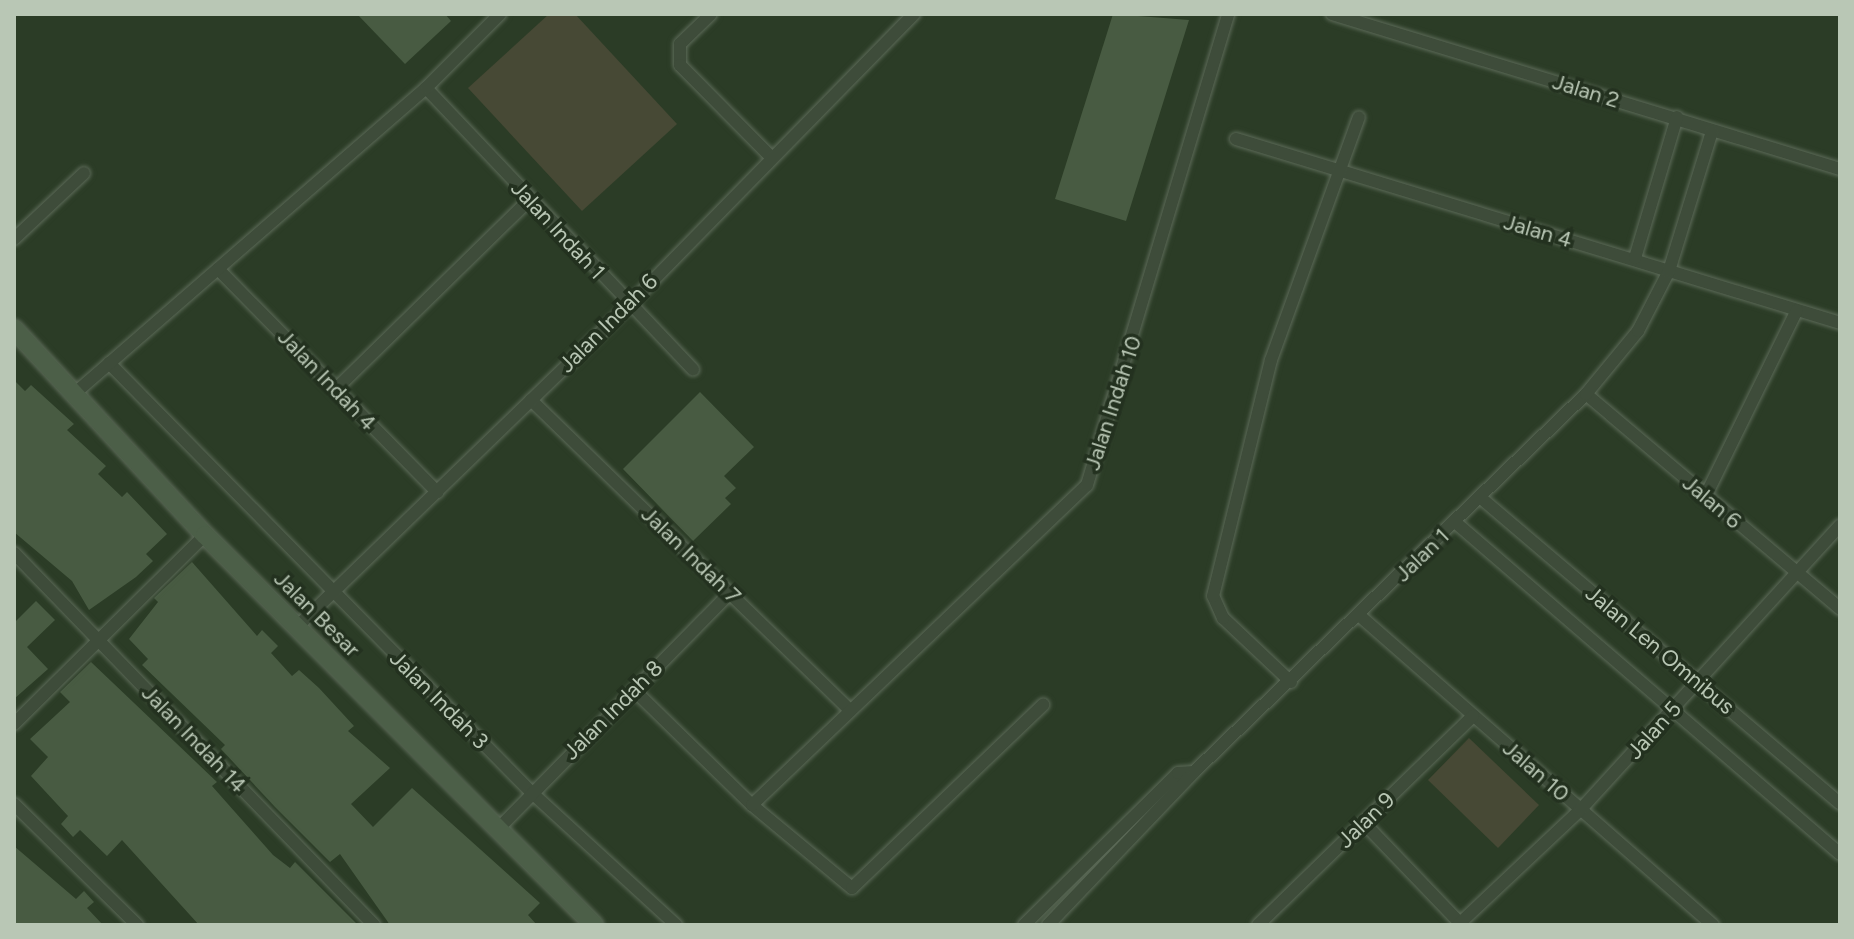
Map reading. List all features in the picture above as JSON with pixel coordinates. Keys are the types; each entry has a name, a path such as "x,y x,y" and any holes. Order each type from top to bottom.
{"street":[{"path":"74,394 426,88 500,14"},
{"path":"711,14 680,44 680,65 771,157"},
{"name":"Jalan Indah 6","path":"297,627 628,306 914,14"},
{"name":"Jalan Indah 10","path":"752,805 1087,485 1228,14"},
{"name":"Jalan 2","path":"1332,14 1840,169"},
{"name":"Jalan Indah 1","path":"426,88 628,306 693,369"},
{"path":"1291,682 1223,618 1213,596 1271,360 1359,117"},
{"path":"1635,258 1677,117"},
{"name":"Jalan 1","path":"1048,925 1194,772 1360,616 1586,394 1638,331 1669,271 1712,131"},
{"name":"Jalan 4","path":"1236,139 1635,258 1840,323"},
{"path":"14,239 84,173"},
{"path":"336,389 529,200"},
{"name":"Jalan Indah 4","path":"218,269 437,492"},
{"path":"1705,497 1797,310"},
{"name":"Jalan Besar","path":"14,329 205,535 594,925"},
{"name":"Jalan Indah 3","path":"109,363 531,792 676,925"},
{"name":"Jalan 6","path":"1586,394 1840,609"},
{"name":"Jalan Indah 7","path":"531,400 850,710"},
{"name":"Jalan Len Omnibus","path":"1481,498 1840,803"},
{"path":"1455,522 1670,712 1840,854"},
{"name":"Jalan 5","path":"1459,924 1581,809 1840,525"},
{"path":"14,724 205,535"},
{"name":"Jalan Indah 14","path":"14,553 374,925"},
{"name":"Jalan Indah 8","path":"498,829 531,792 730,593"},
{"name":"Jalan 10","path":"1360,616 1713,925"},
{"path":"634,690 752,805 842,884 860,886 1043,705"},
{"name":"Jalan 9","path":"1258,925 1473,716"},
{"path":"1024,925 1178,773 1194,772"},
{"path":"14,804 137,925"},
{"path":"1364,823 1459,924"}],"green space":[{"path":"549,14 575,14 677,124 582,211 468,88"},
{"path":"1469,738 1539,805 1498,848 1428,780"}],"building":[{"path":"357,14 445,14 451,21 405,64"},
{"path":"1113,14 1189,20 1126,221 1055,199"},
{"path":"14,380 25,391 31,385 74,424 67,430 106,466 98,474 122,497 127,492 167,534 146,554 153,561 89,610 72,581 14,532"},
{"path":"700,392 754,447 724,476 736,488 725,498 731,504 693,541 623,469"},
{"path":"192,562 257,636 262,630 278,646 271,653 292,676 299,670 319,688 354,726 348,731 390,768 351,804 373,827 412,788 540,903 528,915 537,925 390,925 340,854 330,862 275,807 221,749 225,745 142,665 148,659 129,639 158,602 154,598"},
{"path":"36,601 55,620 27,647 48,669 14,699 14,623"},
{"path":"91,662 217,782 212,786 273,855 290,868 295,862 358,925 199,925 122,840 107,856 80,830 73,837 61,824 68,816 31,776 48,757 30,739 70,702 60,692"},
{"path":"14,846 76,899 84,891 94,902 87,908 103,925 14,925"}]}
